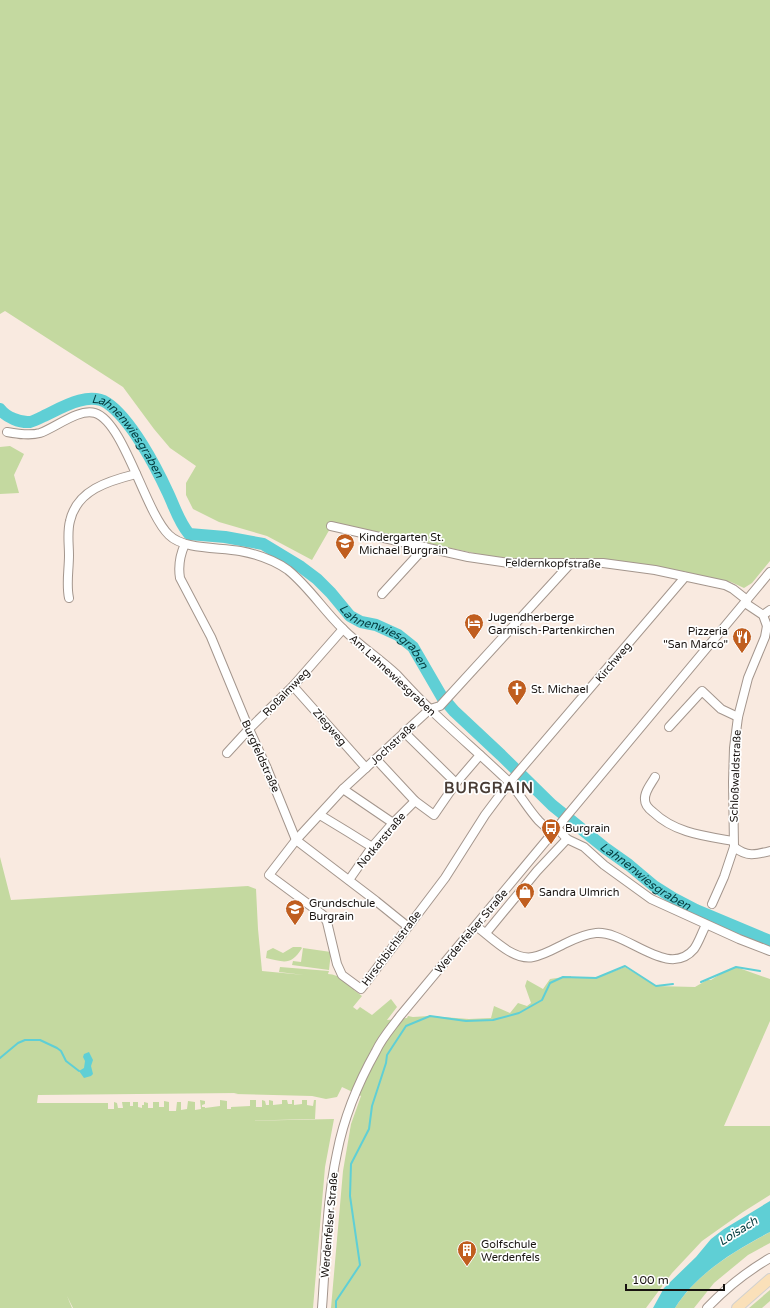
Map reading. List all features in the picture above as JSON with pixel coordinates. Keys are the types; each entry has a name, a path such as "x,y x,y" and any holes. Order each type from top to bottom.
{"main road":[{"path":"737,1308 770,1279"}],"street":[{"name":"Am Lahnewiesgraben","path":"7,432 18,434 40,433 78,415 89,412 96,413 103,417 129,457 163,528 169,535 175,540 185,544 240,551 260,556 286,569 306,588 343,629 396,675 509,783 540,822 567,839"},
{"path":"70,598 67,587 69,522 76,505 92,490 117,479 136,474"},
{"name":"Feldernkopfstraße","path":"331,526 497,562 570,564 603,563 655,570 724,585 733,589 763,615"},
{"name":"Burgfeldstraße","path":"185,544 180,562 180,578 211,637 296,840"},
{"path":"382,594 425,547"},
{"name":"Jochstraße","path":"269,875 296,840 343,790 430,709 440,706 570,564"},
{"name":"Werdenfelser Straße","path":"322,1308 331,1184 334,1168 345,1120 361,1079 376,1049 400,1016 770,572"},
{"name":"Kirchweg","path":"509,783 684,577"},
{"path":"768,627 763,615 770,610"},
{"name":"Schloßwaldstraße","path":"712,904 724,877 733,844 734,755 738,718 748,678 768,627"},
{"name":"Roßalmweg","path":"227,753 293,686 343,629"},
{"name":"Ziegweg","path":"293,686 366,768"},
{"path":"669,727 702,691 722,709 738,718"},
{"path":"404,732 456,783"},
{"path":"376,759 416,801 434,815 456,783 480,755"},
{"path":"655,777 646,793 645,800 647,807 658,817 687,832 733,844 747,855 760,854 770,851"},
{"name":"Hirschbichlstraße","path":"269,875 323,915 327,922 337,964 342,975 360,989 445,878 485,815 509,783"},
{"path":"343,790 393,823"},
{"name":"Notkarstraße","path":"349,880 372,848 393,823 416,801"},
{"path":"320,815 372,848"},
{"path":"486,933 537,870 567,839 584,847 604,865 651,899 739,940 770,951"},
{"path":"296,840 407,926"},
{"path":"476,926 504,948 524,957 532,957 542,954 581,936 596,933 608,934 626,940 652,955 665,960 684,957 689,954 695,948 706,924"},
{"path":"707,1308 736,1280 752,1268 770,1258"}],"green space":[{"path":"0,0 770,0 770,561 752,583 744,588 731,582 677,570 620,561 498,558 397,537 331,527 312,560 267,536 219,522 193,509 186,495 186,483 196,466 170,448 123,387 5,311 0,314"},
{"path":"10,446 24,454 14,475 19,493 0,494 0,447"},
{"path":"0,857 11,900 248,886 256,889 262,971 304,975 279,972 280,967 329,971 328,974 343,979 362,996 353,1007 357,1010 360,1007 372,1015 391,999 397,1007 387,1020 407,1018 408,1016 469,1019 491,1018 494,1006 510,1013 518,1003 527,1006 531,1003 525,986 527,980 543,989 550,979 571,976 596,978 625,967 656,986 695,987 736,967 770,979 770,1021 724,1126 770,1126 770,1195 702,1241 672,1273 646,1308 331,1308 343,1171 351,1124 361,1096 342,1087 337,1097 326,1099 312,1096 234,1094 238,1093 38,1095 37,1103 108,1103 108,1109 114,1109 114,1102 117,1103 118,1108 123,1108 122,1102 130,1102 130,1106 133,1106 133,1102 138,1102 138,1107 142,1108 144,1102 148,1103 148,1108 153,1108 153,1102 159,1102 159,1107 164,1107 164,1101 169,1102 169,1111 176,1111 177,1102 181,1102 181,1110 187,1109 188,1101 195,1102 195,1110 201,1109 200,1100 205,1101 205,1104 202,1105 202,1107 205,1108 220,1106 220,1100 227,1101 227,1109 231,1109 231,1107 250,1106 250,1100 256,1100 256,1107 262,1107 262,1100 265,1101 266,1105 269,1105 269,1100 273,1101 273,1105 282,1104 282,1100 287,1100 288,1104 292,1104 292,1100 294,1100 294,1105 302,1104 302,1100 307,1100 307,1105 313,1106 314,1100 316,1100 315,1119 236,1121 334,1119 325,1167 313,1308 73,1308 67,1296 72,1308 0,1308"},
{"path":"293,947 302,948 291,960 282,961 266,958 267,951 273,948 283,953"},
{"path":"303,948 331,952 329,970 292,965 293,961 301,962"},
{"path":"770,1232 770,1243 748,1255 714,1283 694,1308 675,1308 684,1295 706,1273 730,1255"},
{"path":"770,1290 770,1301 762,1308 749,1308"}],"water":[{"path":"89,1052 93,1060 91,1066 93,1074 84,1078 79,1071 84,1068 84,1054"},
{"name":"Loisach","path":"770,1201 770,1232 717,1264 694,1284 675,1308 653,1308 664,1288 696,1257 711,1239 724,1229"}],"waterway":[{"name":"Lahnenwiesgraben","path":"0,409 6,415 14,419 22,422 30,422 66,405 83,400 92,399 107,403 125,420 142,444 163,482 180,520 189,534 225,537 263,544 301,567 317,579 350,616 361,622 376,625 398,635 413,647 442,697 454,711 552,805 605,848 629,865 654,886 673,898 696,910 770,941"},
{"path":"336,1308 336,1301 360,1265 350,1196 351,1164 369,1129 372,1106 386,1063 387,1055 406,1026 430,1016 466,1021 493,1020 519,1013 542,1000 550,983 563,977 596,978 625,966 656,986 673,984"},
{"path":"701,982 736,967 760,971"},
{"path":"0,1058 18,1043 25,1040 40,1040 61,1051 66,1061 79,1071"}],"place":[{"name":"Kindergarten St. Michael Burgrain","path":"345,560"},
{"name":"Jugendherberge Garmisch-Partenkirchen","path":"474,640"},
{"name":"Pizzeria \"San Marco\"","path":"742,654"},
{"name":"St. Michael","path":"517,706"},
{"name":"Burgrain","path":"551,845"},
{"name":"Sandra Ulmrich","path":"525,909"},
{"name":"Grundschule Burgrain","path":"295,926"},
{"name":"Golfschule Werdenfels","path":"467,1267"}],"district":[{"name":"BURGRAIN","path":"489,788"}]}
